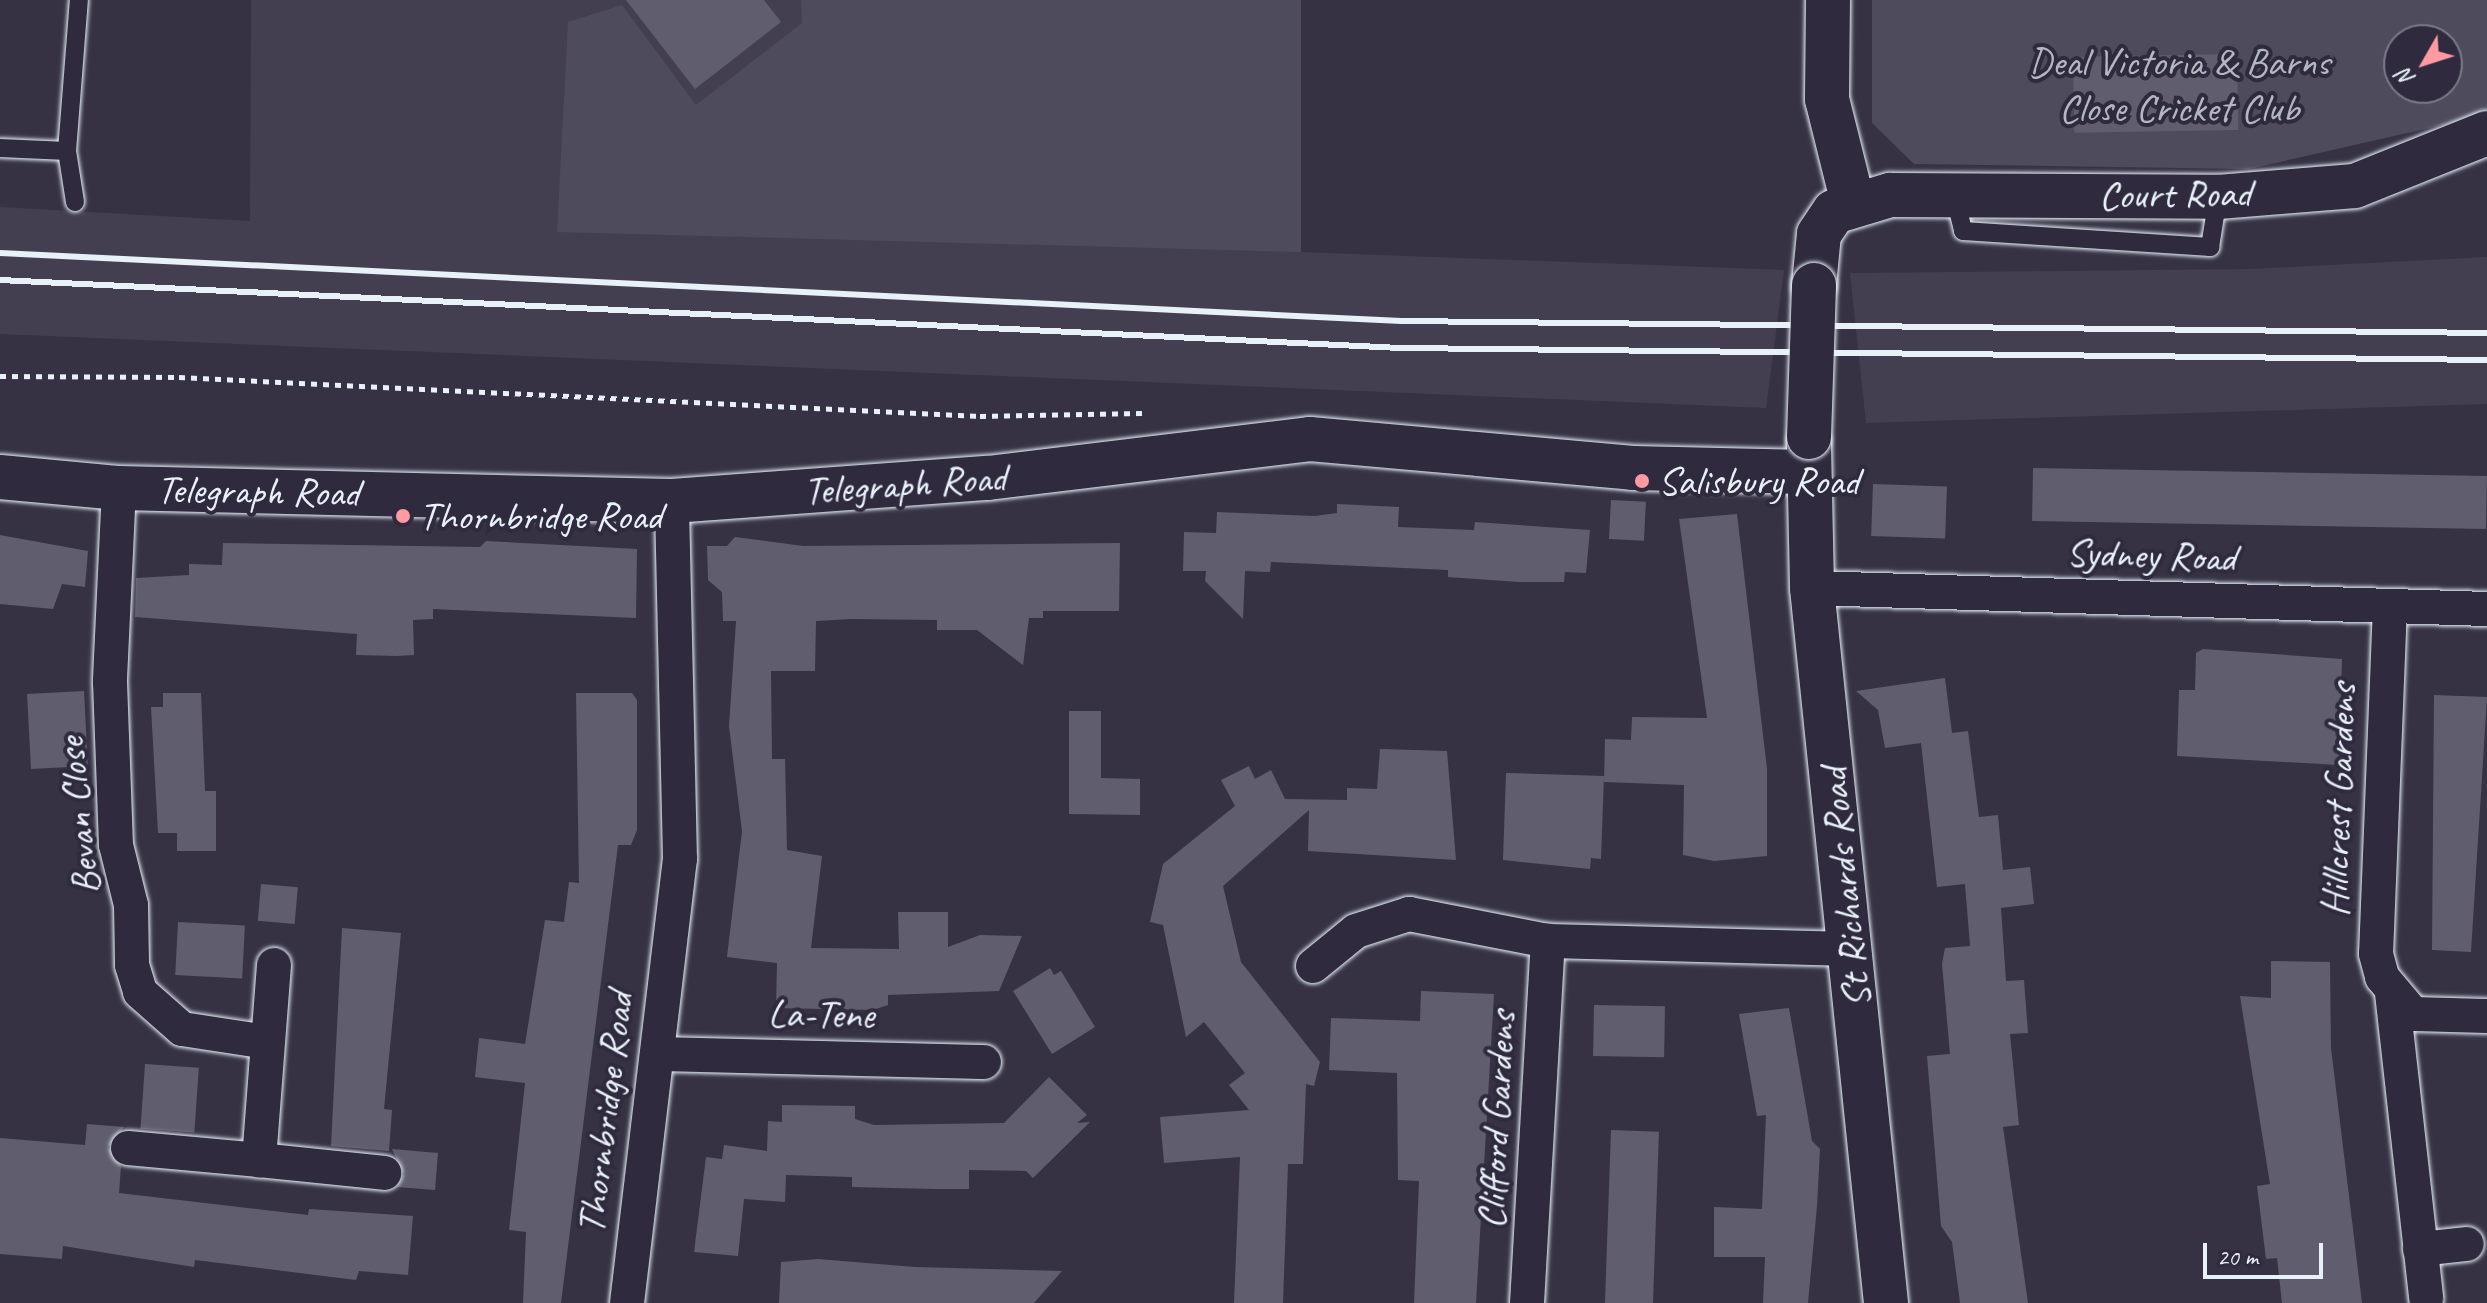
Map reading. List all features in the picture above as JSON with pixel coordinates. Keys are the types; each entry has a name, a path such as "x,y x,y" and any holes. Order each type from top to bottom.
{"street":[{"path":"1828,0 1827,99 1853,203"},
{"name":"Court Road","path":"1853,203 1954,194 2218,197 2355,186 2487,133"},
{"name":"St Richards Road","path":"1853,203 1834,212 1819,234 1814,285 1808,455 1812,588 1852,949 1886,1303"},
{"name":"Telegraph Road","path":"0,477 119,488 672,501 988,478 1267,440 1633,468 1808,455"},
{"name":"Bevan Close","path":"119,488 110,682 116,845 131,905 132,965 140,992 182,1029 267,1042"},
{"name":"Thornbridge Road","path":"627,1303 680,859 672,501"},
{"name":"Sydney Road","path":"1812,588 2487,609"},
{"name":"Hillcrest Gardens","path":"2390,606 2376,954 2392,993 2426,1298"},
{"path":"1313,966 1356,931 1409,914 1548,941 1852,949"},
{"name":"Clifford Gardens","path":"1527,1303 1548,941"},
{"path":"259,1160 274,965"},
{"path":"2392,993 2413,1014 2487,1016"},
{"name":"La-Tene","path":"657,1054 984,1062"},
{"path":"128,1148 384,1173"},
{"path":"2420,1249 2467,1244"}],"lane":[{"path":"75,202 67,151 79,0"},
{"path":"0,148 67,151"}],"path":[{"path":"0,376 195,378 980,416 1150,413"}],"shaded area":[{"path":"251,0 1301,0 1301,252 1784,270 1766,408 0,334 0,207 250,221"},
{"path":"2487,257 2487,404 1866,423 1850,273 2250,269"}],"green space":[{"path":"801,0 1301,0 1301,252 557,232 568,22 622,5 696,105 802,23"},
{"name":"Deal Victoria & Barns Close Cricket Club","path":"1872,0 2487,0 2487,115 2249,169 1914,164 1872,123"}],"building":[{"path":"626,0 764,0 781,22 695,89"},
{"name":"Deal Victoria & Barns Close Cricket Club","path":"2237,54 2238,130 2074,133 2073,57"},
{"path":"2033,468 2487,476 2486,529 2032,521"},
{"path":"1873,484 1947,487 1945,539 1871,536"},
{"path":"1611,500 1646,502 1644,541 1609,539"},
{"path":"1337,504 1399,507 1398,527 1474,530 1475,522 1590,530 1586,573 1565,572 1564,582 1519,582 1448,577 1448,570 1271,562 1270,572 1245,571 1243,619 1205,581 1206,571 1183,571 1184,532 1216,533 1217,512 1315,516 1337,513"},
{"path":"1737,514 1767,769 1767,856 1714,861 1683,855 1684,785 1604,782 1605,739 1631,740 1632,717 1707,718 1679,519"},
{"path":"0,535 88,551 85,587 62,584 53,609 0,604"},
{"path":"735,537 803,546 1120,543 1119,611 1043,611 1043,618 1029,618 1023,665 977,630 937,630 937,620 851,619 816,621 815,671 771,671 772,759 785,759 787,850 822,856 811,948 899,949 898,912 948,912 948,947 980,935 1022,936 999,991 888,995 888,1005 873,1010 776,1008 777,963 727,957 742,831 729,726 736,621 723,621 722,592 708,580 707,546 727,546"},
{"path":"486,541 637,549 636,618 433,609 433,619 413,620 414,655 397,656 356,655 357,634 135,617 136,578 189,575 189,564 222,565 223,543 480,547"},
{"path":"2203,649 2342,659 2339,765 2177,756 2179,690 2195,690 2196,653"},
{"path":"1945,678 1952,733 1968,731 1979,817 1998,815 2003,870 2030,867 2034,904 2001,908 2006,981 2024,980 2028,1033 2010,1034 2019,1125 2003,1127 2028,1303 1960,1303 1952,1242 1941,1226 1927,1056 1950,1054 1942,964 1945,948 1970,946 1965,884 1937,887 1921,743 1885,748 1878,710 1856,691"},
{"path":"84,691 88,766 31,769 27,694"},
{"path":"163,693 201,693 205,791 216,791 216,851 177,851 177,833 158,833 151,707 163,707"},
{"path":"576,693 632,693 637,700 637,830 631,845 618,845 561,1303 523,1303 526,1232 509,1230 525,1083 475,1077 479,1038 525,1044 545,920 564,922 569,882 579,883"},
{"path":"2434,695 2487,697 2471,952 2432,950"},
{"path":"1069,711 1101,711 1101,778 1140,779 1140,815 1069,814"},
{"path":"1380,749 1447,751 1456,860 1308,851 1309,810 1223,886 1241,962 1320,1062 1314,1086 1306,1084 1303,1164 1288,1164 1283,1303 1234,1303 1240,1157 1164,1163 1160,1117 1249,1110 1229,1085 1245,1073 1204,1022 1186,1037 1163,925 1150,922 1163,864 1235,806 1221,780 1249,766 1255,779 1271,770 1285,799 1347,800 1347,788 1377,789"},
{"path":"1506,773 1604,776 1601,859 1591,858 1590,869 1503,860"},
{"path":"261,884 298,887 295,924 258,921"},
{"path":"178,922 245,926 242,978 175,975"},
{"path":"342,928 401,933 384,1109 392,1110 389,1151 331,1146"},
{"path":"2271,961 2330,962 2331,1048 2362,1303 2282,1303 2277,1258 2266,1259 2257,1186 2270,1184 2240,996 2271,998"},
{"path":"1050,968 1054,975 1061,971 1095,1027 1052,1054 1013,991"},
{"path":"1421,991 1494,994 1476,1303 1414,1303 1419,1181 1398,1180 1397,1073 1329,1070 1331,1018 1420,1021"},
{"path":"1594,1005 1665,1006 1664,1057 1593,1056"},
{"path":"1789,1008 1812,1141 1820,1149 1817,1206 1808,1303 1763,1303 1765,1257 1714,1257 1714,1207 1762,1209 1766,1115 1757,1116 1739,1014"},
{"path":"145,1064 199,1068 194,1133 140,1129"},
{"path":"1049,1077 1087,1115 1077,1123 1090,1122 1033,1178 1026,1171 969,1170 969,1189 935,1189 852,1187 852,1177 786,1175 785,1202 744,1199 738,1256 694,1252 706,1157 722,1159 724,1145 767,1151 768,1121 782,1122 782,1105 855,1106 855,1119 874,1125 1004,1123"},
{"path":"87,1124 124,1127 108,1147 121,1166 119,1193 308,1215 309,1209 413,1216 408,1275 359,1271 356,1280 195,1260 194,1267 63,1246 62,1259 0,1254 0,1138 85,1145"},
{"path":"1611,1130 1659,1132 1653,1303 1605,1303"},
{"path":"392,1149 438,1153 435,1190 397,1187 404,1174"},
{"path":"818,1259 915,1267 1062,1271 1034,1303 779,1303 781,1262"}],"railway":[{"path":"0,253 1401,321 2487,333"},
{"path":"0,280 1401,348 2487,360"}],"place":[{"name":"Salisbury Road","path":"1642,481"},
{"name":"Thornbridge Road","path":"403,516"}]}
